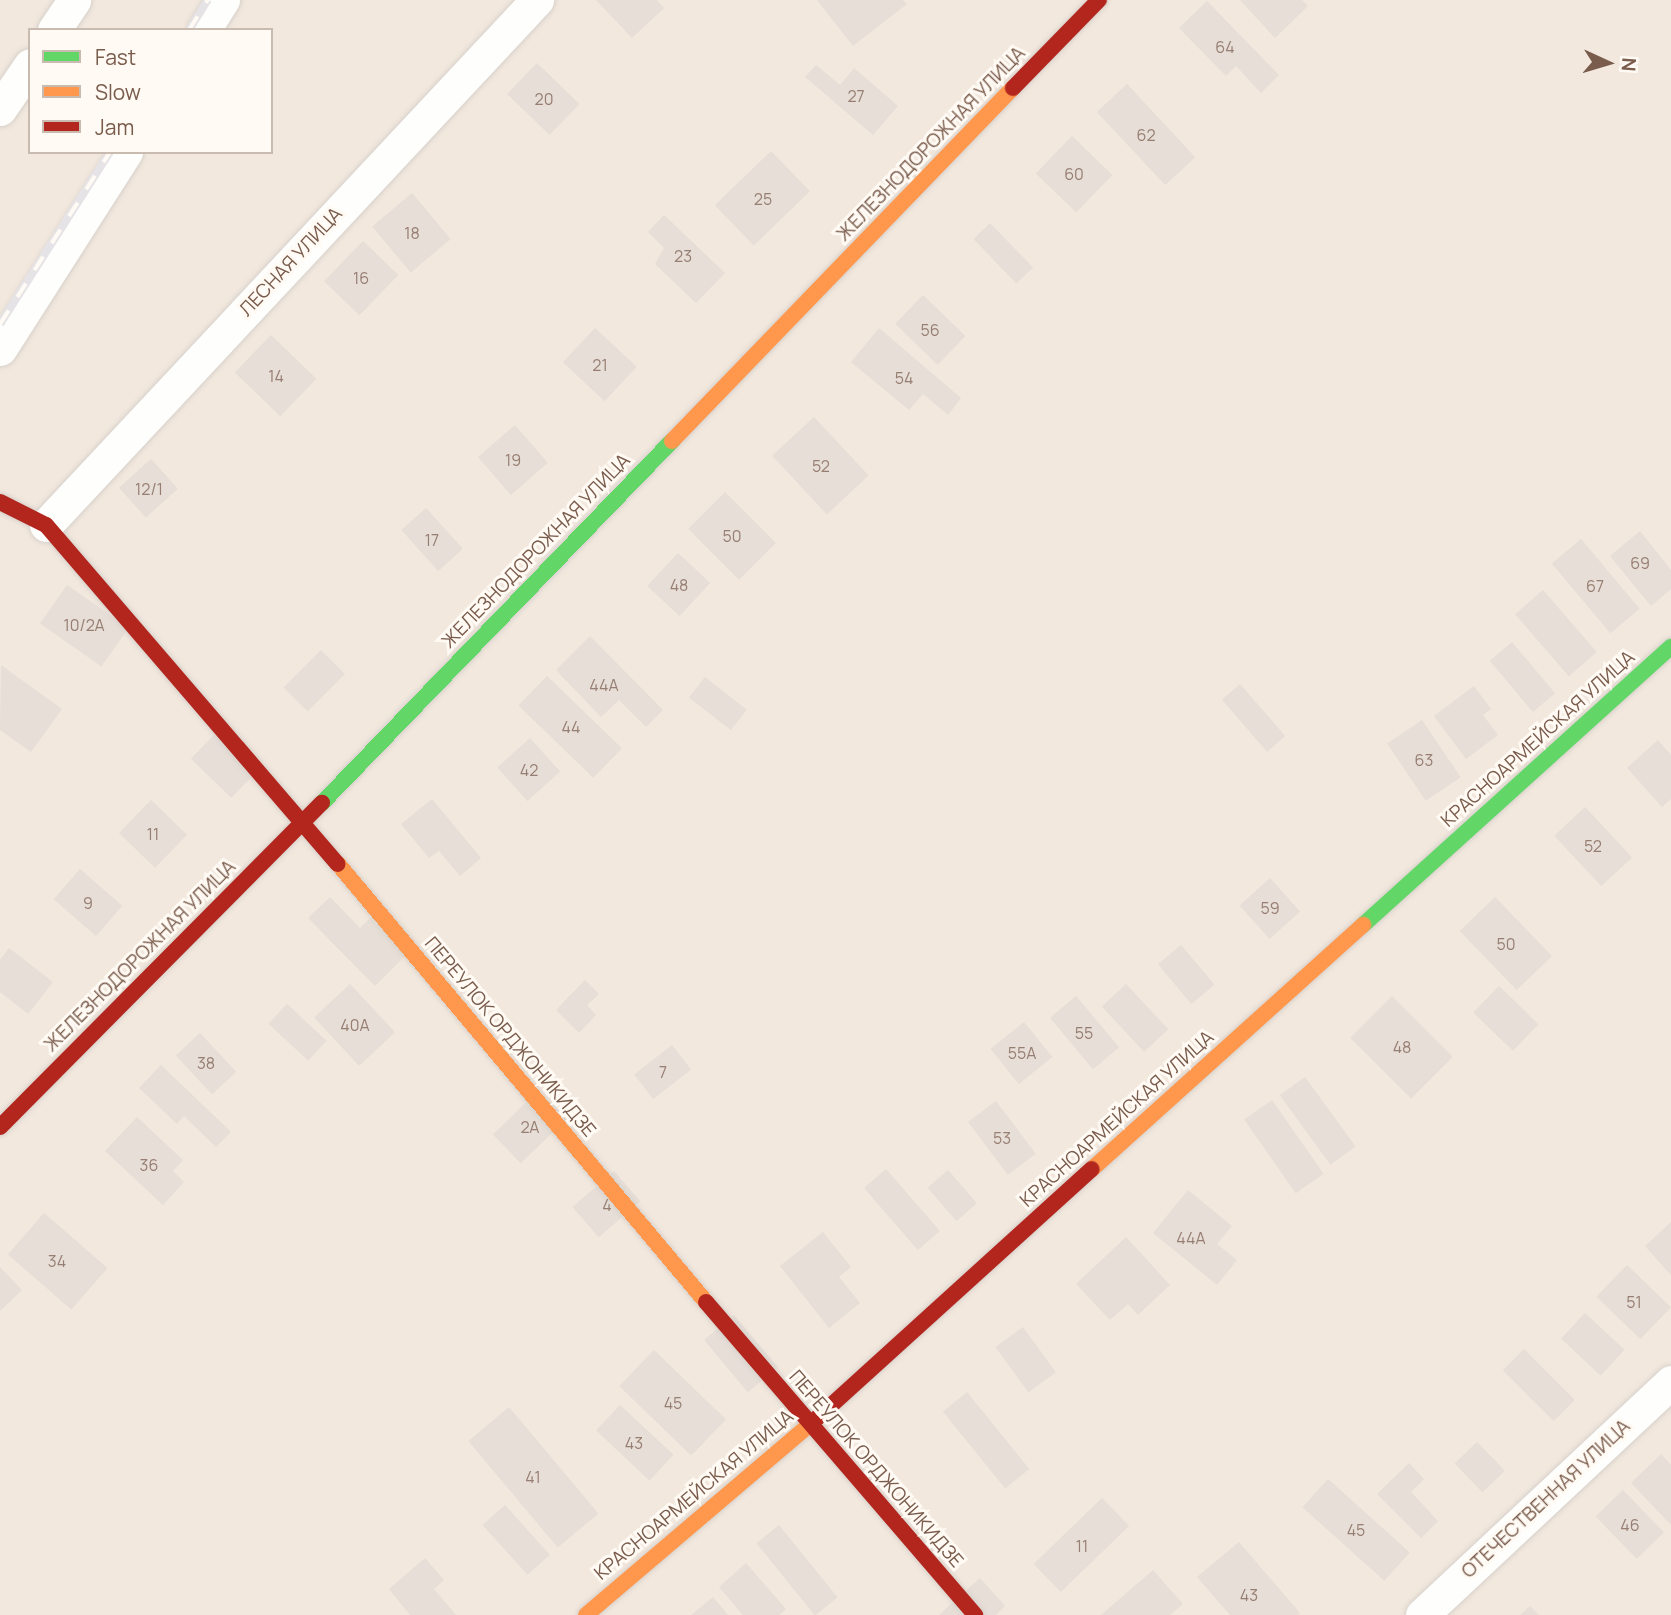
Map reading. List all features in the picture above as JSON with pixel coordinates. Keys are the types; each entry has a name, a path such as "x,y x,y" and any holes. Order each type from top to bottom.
{"street":[{"path":"55,28 74,0"},
{"path":"205,28 223,0"},
{"name":"ЛЕСНАЯ УЛИЦА","path":"46,525 537,0"},
{"name":"ЖЕЛЕЗНОДОРОЖНАЯ УЛИЦА","path":"0,1127 303,822 1099,0"},
{"path":"0,109 28,68"},
{"path":"0,349 124,154"},
{"name":"ПЕРЕУЛОК ОРДЖОНИКИДЗЕ","path":"0,502 46,525 303,822 809,1425 975,1615"},
{"name":"КРАСНОАРМЕЙСКАЯ УЛИЦА","path":"586,1615 809,1425 1671,648"},
{"name":"ОТЕЧЕСТВЕННАЯ УЛИЦА","path":"1422,1615 1671,1382"}],"shaded area":[{"path":"0,0 1671,0 1671,1615 0,1615"}],"building":[{"path":"596,0 657,0 664,8 632,38"},
{"path":"817,0 903,0 907,4 853,46"},
{"path":"1240,0 1302,0 1308,6 1275,38"},
{"path":"1207,1 1279,75 1261,93 1236,66 1226,76 1179,28"},
{"path":"537,63 579,104 550,135 507,94"},
{"path":"816,65 840,85 854,68 898,106 873,135 805,77"},
{"path":"1127,84 1195,157 1165,185 1097,112"},
{"path":"1072,136 1112,175 1076,212 1036,173"},
{"path":"771,151 810,191 754,245 715,205"},
{"path":"412,193 451,239 411,272 372,226"},
{"path":"664,215 725,273 696,303 655,264 664,248 648,232"},
{"path":"990,223 1033,268 1017,284 973,239"},
{"path":"363,241 398,275 359,315 324,281"},
{"path":"923,295 965,336 938,365 895,324"},
{"path":"595,328 637,367 605,401 563,362"},
{"path":"879,328 961,398 948,415 923,394 909,410 851,362"},
{"path":"271,335 316,379 280,416 235,372"},
{"path":"814,417 869,476 827,514 772,456"},
{"path":"515,425 548,463 511,495 478,457"},
{"path":"151,459 178,489 146,517 119,488"},
{"path":"725,492 776,543 739,580 688,529"},
{"path":"426,508 463,549 438,571 401,530"},
{"path":"1640,531 1671,570 1671,589 1651,606 1610,556"},
{"path":"1581,539 1639,609 1610,633 1552,563"},
{"path":"678,553 710,583 679,616 647,586"},
{"path":"67,585 128,628 101,667 40,624"},
{"path":"1543,590 1597,652 1569,676 1515,614"},
{"path":"590,636 663,710 646,727 619,700 601,717 556,670"},
{"path":"1512,642 1555,693 1533,712 1490,661"},
{"path":"321,650 345,674 308,712 284,687"},
{"path":"1,665 62,709 31,752 0,730"},
{"path":"547,676 622,748 593,778 519,705"},
{"path":"705,677 747,710 731,730 689,697"},
{"path":"1240,684 1285,736 1267,752 1222,700"},
{"path":"1474,686 1491,709 1483,715 1498,735 1466,759 1434,716"},
{"path":"1422,720 1461,777 1426,801 1387,743"},
{"path":"214,735 254,774 231,798 191,759"},
{"path":"530,738 560,771 527,801 497,767"},
{"path":"1658,740 1671,755 1671,799 1662,807 1627,768"},
{"path":"432,799 481,858 460,876 439,851 429,858 401,824"},
{"path":"151,800 187,835 155,868 119,833"},
{"path":"1585,807 1632,857 1601,886 1554,836"},
{"path":"80,869 122,906 96,936 54,899"},
{"path":"1270,878 1300,911 1270,939 1240,905"},
{"path":"330,897 360,928 370,918 406,955 375,986 308,918"},
{"path":"1495,897 1552,956 1517,990 1460,931"},
{"path":"1181,945 1214,985 1191,1004 1158,964"},
{"path":"9,948 53,982 28,1014 0,992 0,960"},
{"path":"585,980 599,994 587,1005 596,1015 579,1033 556,1010"},
{"path":"350,984 395,1032 359,1066 314,1017"},
{"path":"1126,984 1168,1029 1144,1052 1102,1007"},
{"path":"1499,986 1539,1024 1513,1051 1473,1013"},
{"path":"1076,996 1119,1047 1093,1069 1050,1018"},
{"path":"1392,996 1453,1057 1411,1099 1350,1038"},
{"path":"287,1004 326,1041 308,1061 269,1024"},
{"path":"1024,1022 1052,1057 1019,1084 991,1049"},
{"path":"200,1033 236,1072 212,1094 176,1056"},
{"path":"672,1045 691,1069 653,1099 634,1075"},
{"path":"161,1065 231,1132 216,1147 184,1116 177,1124 139,1088"},
{"path":"1305,1077 1356,1147 1330,1165 1280,1095"},
{"path":"539,1090 567,1119 521,1163 493,1134"},
{"path":"1272,1100 1324,1174 1296,1193 1244,1120"},
{"path":"996,1101 1036,1154 1008,1175 968,1122"},
{"path":"137,1117 183,1160 173,1171 184,1182 163,1205 105,1151"},
{"path":"886,1169 940,1231 918,1250 864,1188"},
{"path":"948,1170 977,1203 956,1221 928,1188"},
{"path":"614,1171 640,1201 599,1237 572,1207"},
{"path":"1188,1190 1232,1226 1217,1244 1237,1260 1217,1285 1153,1233"},
{"path":"44,1213 107,1268 71,1310 8,1255"},
{"path":"1671,1222 1671,1275 1645,1246"},
{"path":"823,1232 851,1267 839,1277 860,1303 829,1328 780,1266"},
{"path":"1126,1237 1170,1285 1138,1315 1128,1304 1110,1320 1076,1284"},
{"path":"1627,1265 1671,1307 1640,1339 1596,1297"},
{"path":"0,1267 22,1290 0,1311"},
{"path":"1585,1313 1624,1350 1601,1375 1561,1339"},
{"path":"734,1315 778,1367 748,1392 704,1340"},
{"path":"1023,1327 1056,1372 1028,1392 995,1347"},
{"path":"1524,1349 1575,1400 1554,1421 1503,1370"},
{"path":"654,1350 726,1419 691,1455 619,1386"},
{"path":"967,1392 1029,1469 1005,1488 943,1412"},
{"path":"620,1405 673,1455 650,1480 596,1431"},
{"path":"509,1407 598,1513 558,1548 468,1441"},
{"path":"1477,1442 1505,1471 1482,1492 1455,1464"},
{"path":"1661,1454 1671,1465 1671,1525 1631,1483"},
{"path":"1409,1463 1424,1479 1411,1492 1438,1521 1421,1538 1377,1494"},
{"path":"1328,1479 1410,1553 1384,1581 1303,1507"},
{"path":"1623,1490 1664,1532 1637,1559 1596,1516"},
{"path":"1102,1498 1129,1526 1061,1592 1034,1564"},
{"path":"505,1505 550,1555 528,1575 483,1525"},
{"path":"779,1525 838,1597 815,1615 756,1543"},
{"path":"1239,1542 1300,1613 1298,1615 1230,1615 1197,1577"},
{"path":"425,1558 444,1580 434,1589 456,1615 410,1615 389,1589"},
{"path":"746,1563 786,1609 779,1615 743,1615 719,1587"},
{"path":"1153,1570 1183,1604 1170,1615 1101,1615"},
{"path":"980,1578 1005,1606 996,1615 939,1615"},
{"path":"713,1597 728,1615 691,1615"},
{"path":"1530,1606 1539,1615 1520,1615"}],"railway":[{"path":"190,28 208,0"},
{"path":"0,324 109,154"}],"traffic: fast":[{"path":"322,803 672,441"},
{"path":"1363,925 1671,647"}],"traffic: slow":[{"path":"672,441 1013,88"},
{"path":"338,864 706,1302"},
{"path":"1092,1169 1363,925"},
{"path":"586,1615 816,1419"}],"traffic: jam":[{"path":"1013,88 1099,0"},
{"path":"0,502 46,525 338,864"},
{"path":"0,1127 322,803"},
{"path":"816,1419 1092,1169"},
{"path":"706,1302 975,1615"}]}
